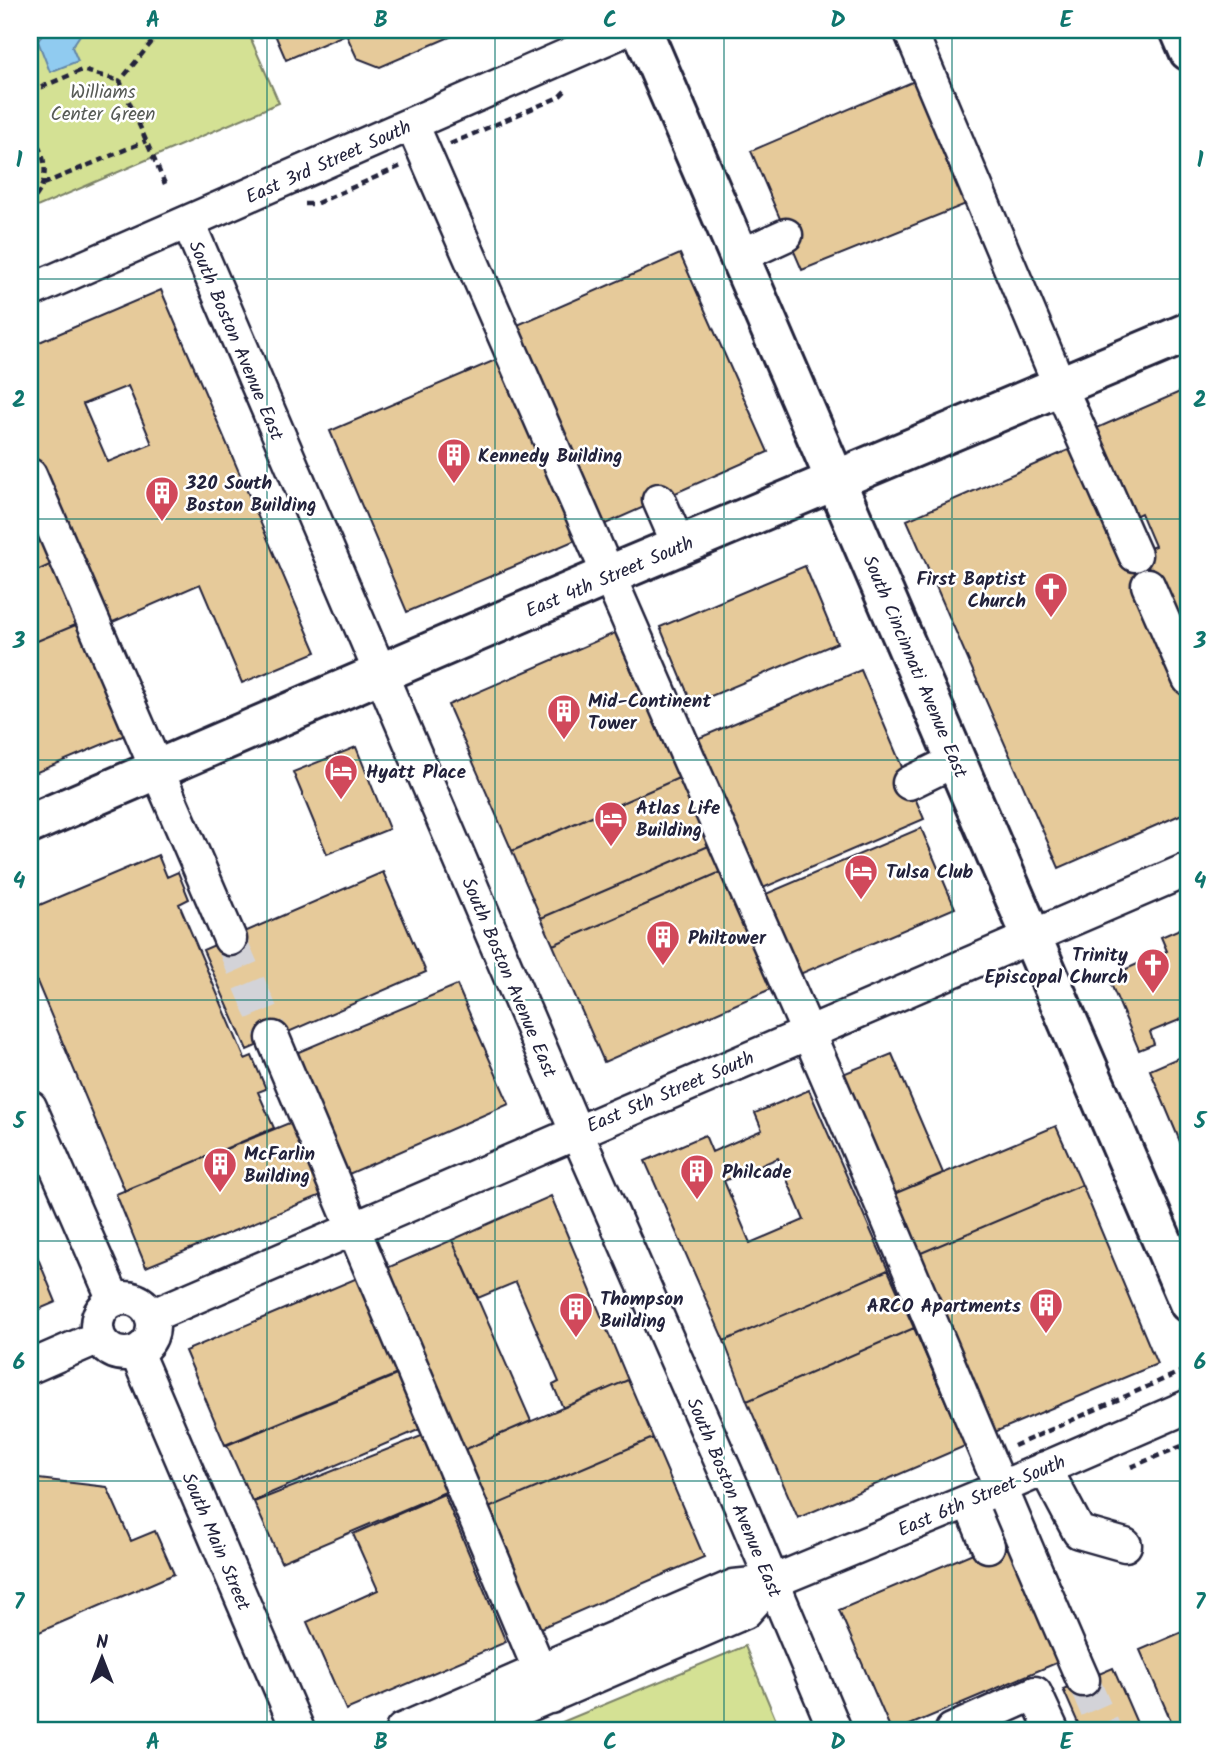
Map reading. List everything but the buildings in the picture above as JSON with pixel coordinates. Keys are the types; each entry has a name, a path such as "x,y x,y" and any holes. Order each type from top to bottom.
{"main road":[{"name":"South Cincinnati Avenue East","path":"642,30 1189,1303"},
{"path":"1180,30 1189,51"},
{"name":"East 4th Street South","path":"30,824 679,545 1189,332"}],"street":[{"name":"East 3rd Street South","path":"30,291 625,30"},
{"path":"910,30 1060,386 1135,555"},
{"path":"412,124 808,1032 1083,1680"},
{"name":"South Boston Avenue East","path":"188,222 835,1730"},
{"path":"740,256 786,235"},
{"path":"30,475 230,939"},
{"path":"659,500 679,545"},
{"path":"1148,585 1189,679"},
{"path":"909,783 956,760"},
{"name":"East 5th Street South","path":"151,1316 1189,869"},
{"path":"273,1038 546,1683"},
{"path":"30,1107 114,1300"},
{"path":"128,1298 137,1301 144,1305 151,1316 151,1338 136,1352 115,1353 99,1338 99,1316 104,1307 114,1300 128,1298"},
{"path":"30,1367 99,1338"},
{"name":"South Main Street","path":"136,1352 298,1730"},
{"name":"East 6th Street South","path":"471,1730 546,1683 734,1586 772,1582 1189,1406"},
{"path":"1045,1468 1079,1532 1125,1545"},
{"path":"969,1501 988,1546"},
{"name":"East 6th Street South","path":"402,1730 546,1683"},
{"path":"952,1730 1035,1693 1052,1730"}],"path":[{"path":"120,80 150,43 149,30"},
{"path":"30,92 82,70 120,80"},
{"path":"120,80 165,184"},
{"path":"30,136 41,152 45,168 43,184 30,203"},
{"path":"43,184 146,141"}],"green space":[{"name":"Williams Center Green","path":"30,30 247,30 279,103 30,210"},
{"path":"745,1646 780,1730 543,1730"}],"water":[{"path":"45,30 81,30 72,47 78,61 50,72 38,41"}],"tunnel":[{"path":"230,939 273,1038"},
{"path":"1083,1680 1105,1730"}],"place":[{"name":"Kennedy Building","path":"454,485"},
{"name":"320 South Boston Building","path":"162,523"},
{"name":"First Baptist Church","path":"1051,619"},
{"name":"Mid-Continent Tower","path":"564,741"},
{"name":"Hyatt Place","path":"341,801"},
{"name":"Atlas Life Building","path":"611,848"},
{"name":"Tulsa Club","path":"861,901"},
{"name":"Philtower","path":"663,967"},
{"name":"Trinity Episcopal Church","path":"1153,995"},
{"name":"McFarlin Building","path":"220,1194"},
{"name":"Philcade","path":"697,1201"},
{"name":"ARCO Apartments","path":"1046,1335"},
{"name":"Thompson Building","path":"576,1339"}]}
